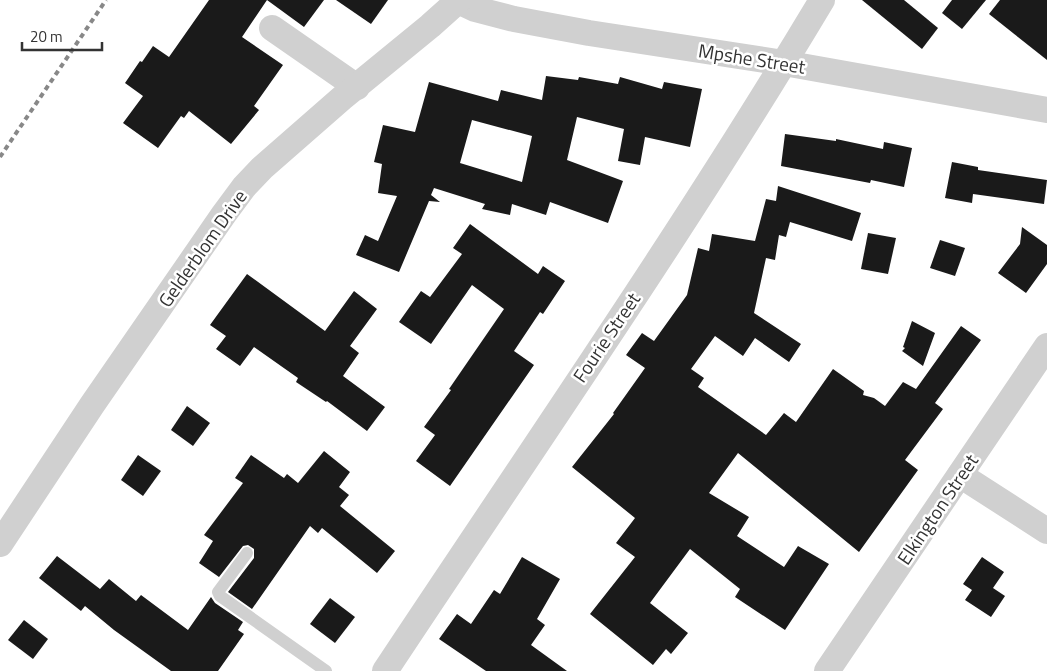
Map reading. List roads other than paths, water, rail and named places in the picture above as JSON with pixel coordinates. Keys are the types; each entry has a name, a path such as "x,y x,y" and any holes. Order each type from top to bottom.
{"street":[{"name":"Mpshe Street","path":"458,0 475,9 514,19 589,33 784,63 1047,110"},
{"name":"Gelderblom Drive","path":"0,544 92,405 244,187 262,168 458,0"},
{"name":"Fourie Street","path":"385,671 668,244 822,0"},
{"path":"272,28 357,87"},
{"name":"Elkington Street","path":"827,671 1047,346"},
{"path":"960,474 1047,531"}],"lane":[{"path":"247,553 218,592 220,596 326,671"}],"railway":[{"path":"0,157 106,0"}]}
